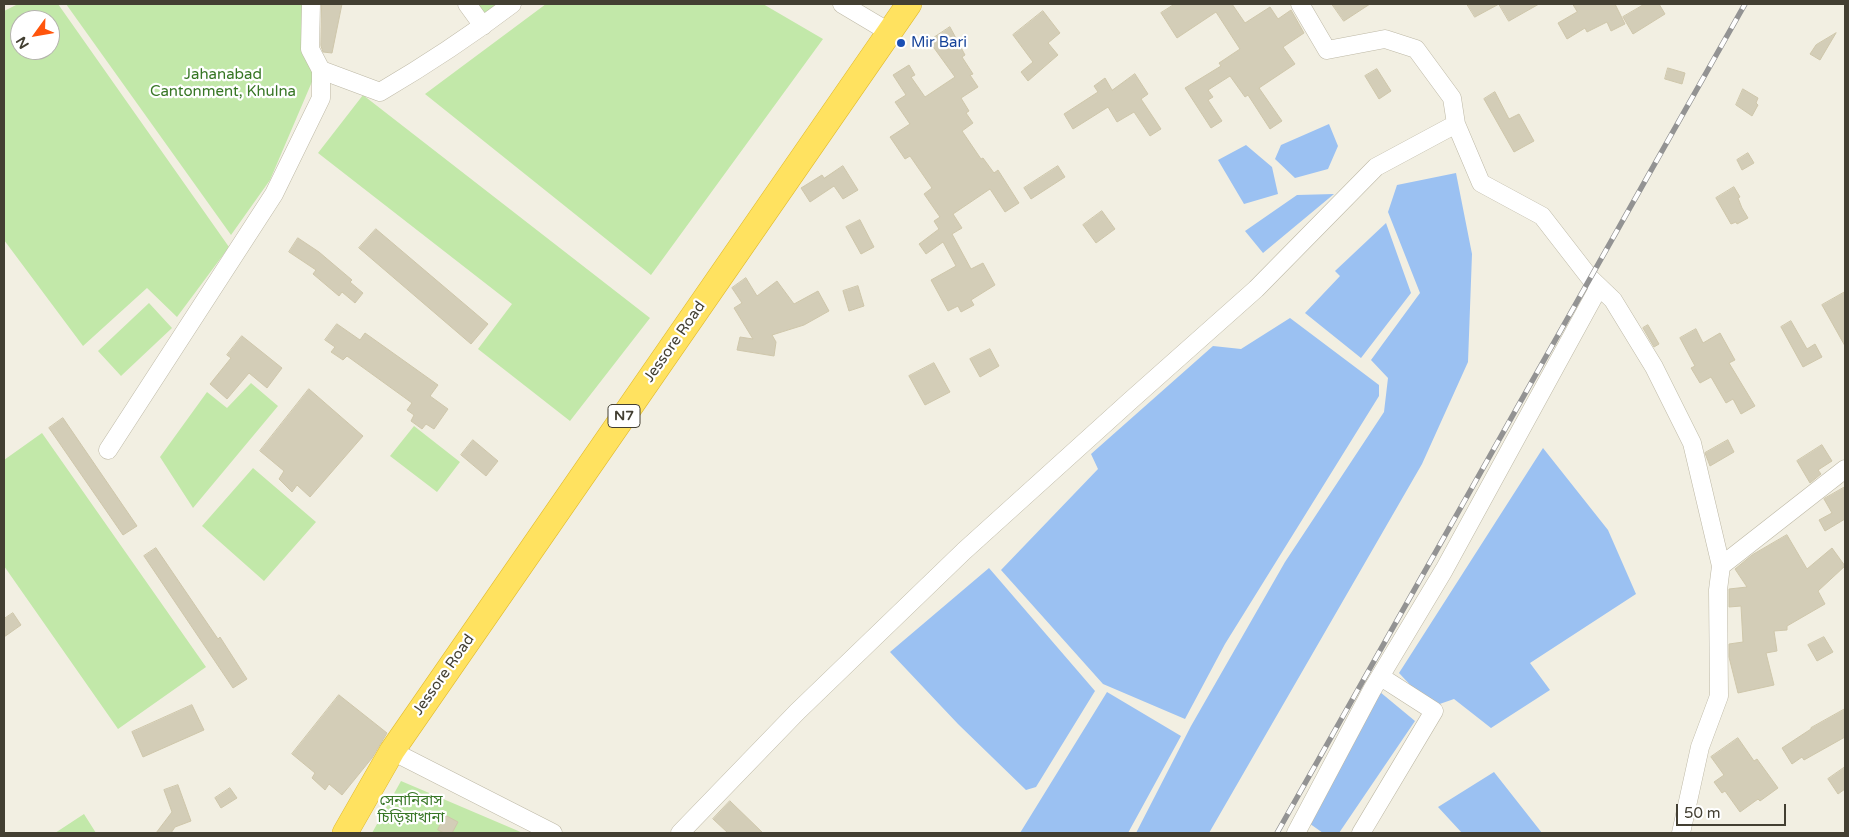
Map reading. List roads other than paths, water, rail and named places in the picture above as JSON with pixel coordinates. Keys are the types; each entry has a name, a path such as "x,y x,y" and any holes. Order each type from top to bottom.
{"highway":[{"name":"Jessore Road","path":"344,833 392,751 909,4"}],"street":[{"path":"108,450 274,194 321,98 322,70 310,49 311,4"},
{"path":"467,4 483,26"},
{"path":"322,70 380,92 424,66 512,4"},
{"path":"842,4 889,32"},
{"path":"1300,4 1326,50 1385,39 1416,49 1452,98 1456,124 1481,183 1542,216 1590,278 1613,300 1654,367 1692,443 1721,566 1718,590 1719,696 1700,748 1681,833"},
{"path":"680,833 798,712 964,551 1130,400 1256,289 1376,167 1456,124"},
{"path":"1302,831 1381,676 1444,570 1599,287"},
{"path":"1721,566 1845,469"},
{"path":"1361,833 1434,711 1381,676"},
{"path":"392,751 553,833"}],"water":[{"path":"1329,124 1338,146 1328,169 1295,178 1275,159 1281,145"},
{"path":"1246,145 1272,167 1278,194 1244,204 1218,160"},
{"path":"1456,173 1472,254 1468,362 1422,464 1209,833 1136,833 1191,726 1285,562 1384,412 1388,378 1371,360 1420,293 1388,212 1397,185"},
{"path":"1334,194 1263,253 1245,231 1297,195"},
{"path":"1386,223 1411,293 1361,358 1305,313 1340,276 1335,271"},
{"path":"1290,318 1379,385 1379,396 1225,644 1185,719 1103,684 1001,570 1098,469 1091,454 1213,346 1241,349"},
{"path":"1543,448 1608,530 1636,594 1530,663 1550,690 1491,728 1454,699 1431,707 1399,673"},
{"path":"989,568 1095,691 1036,787 1026,790 958,724 890,652"},
{"path":"1107,692 1181,736 1128,833 1020,833"},
{"path":"1380,692 1415,721 1339,833 1323,833 1306,821"},
{"path":"1494,772 1542,833 1462,833 1438,807"}],"railway":[{"path":"1277,833 1745,4"}],"place":[{"name":"Mir Bari","path":"901,43"}],"park label":[{"name":"Jahanabad Cantonment, Khulna","path":"223,84"},
{"name":"সেনানিবাস চিড়িয়াখানা","path":"411,810"}]}
